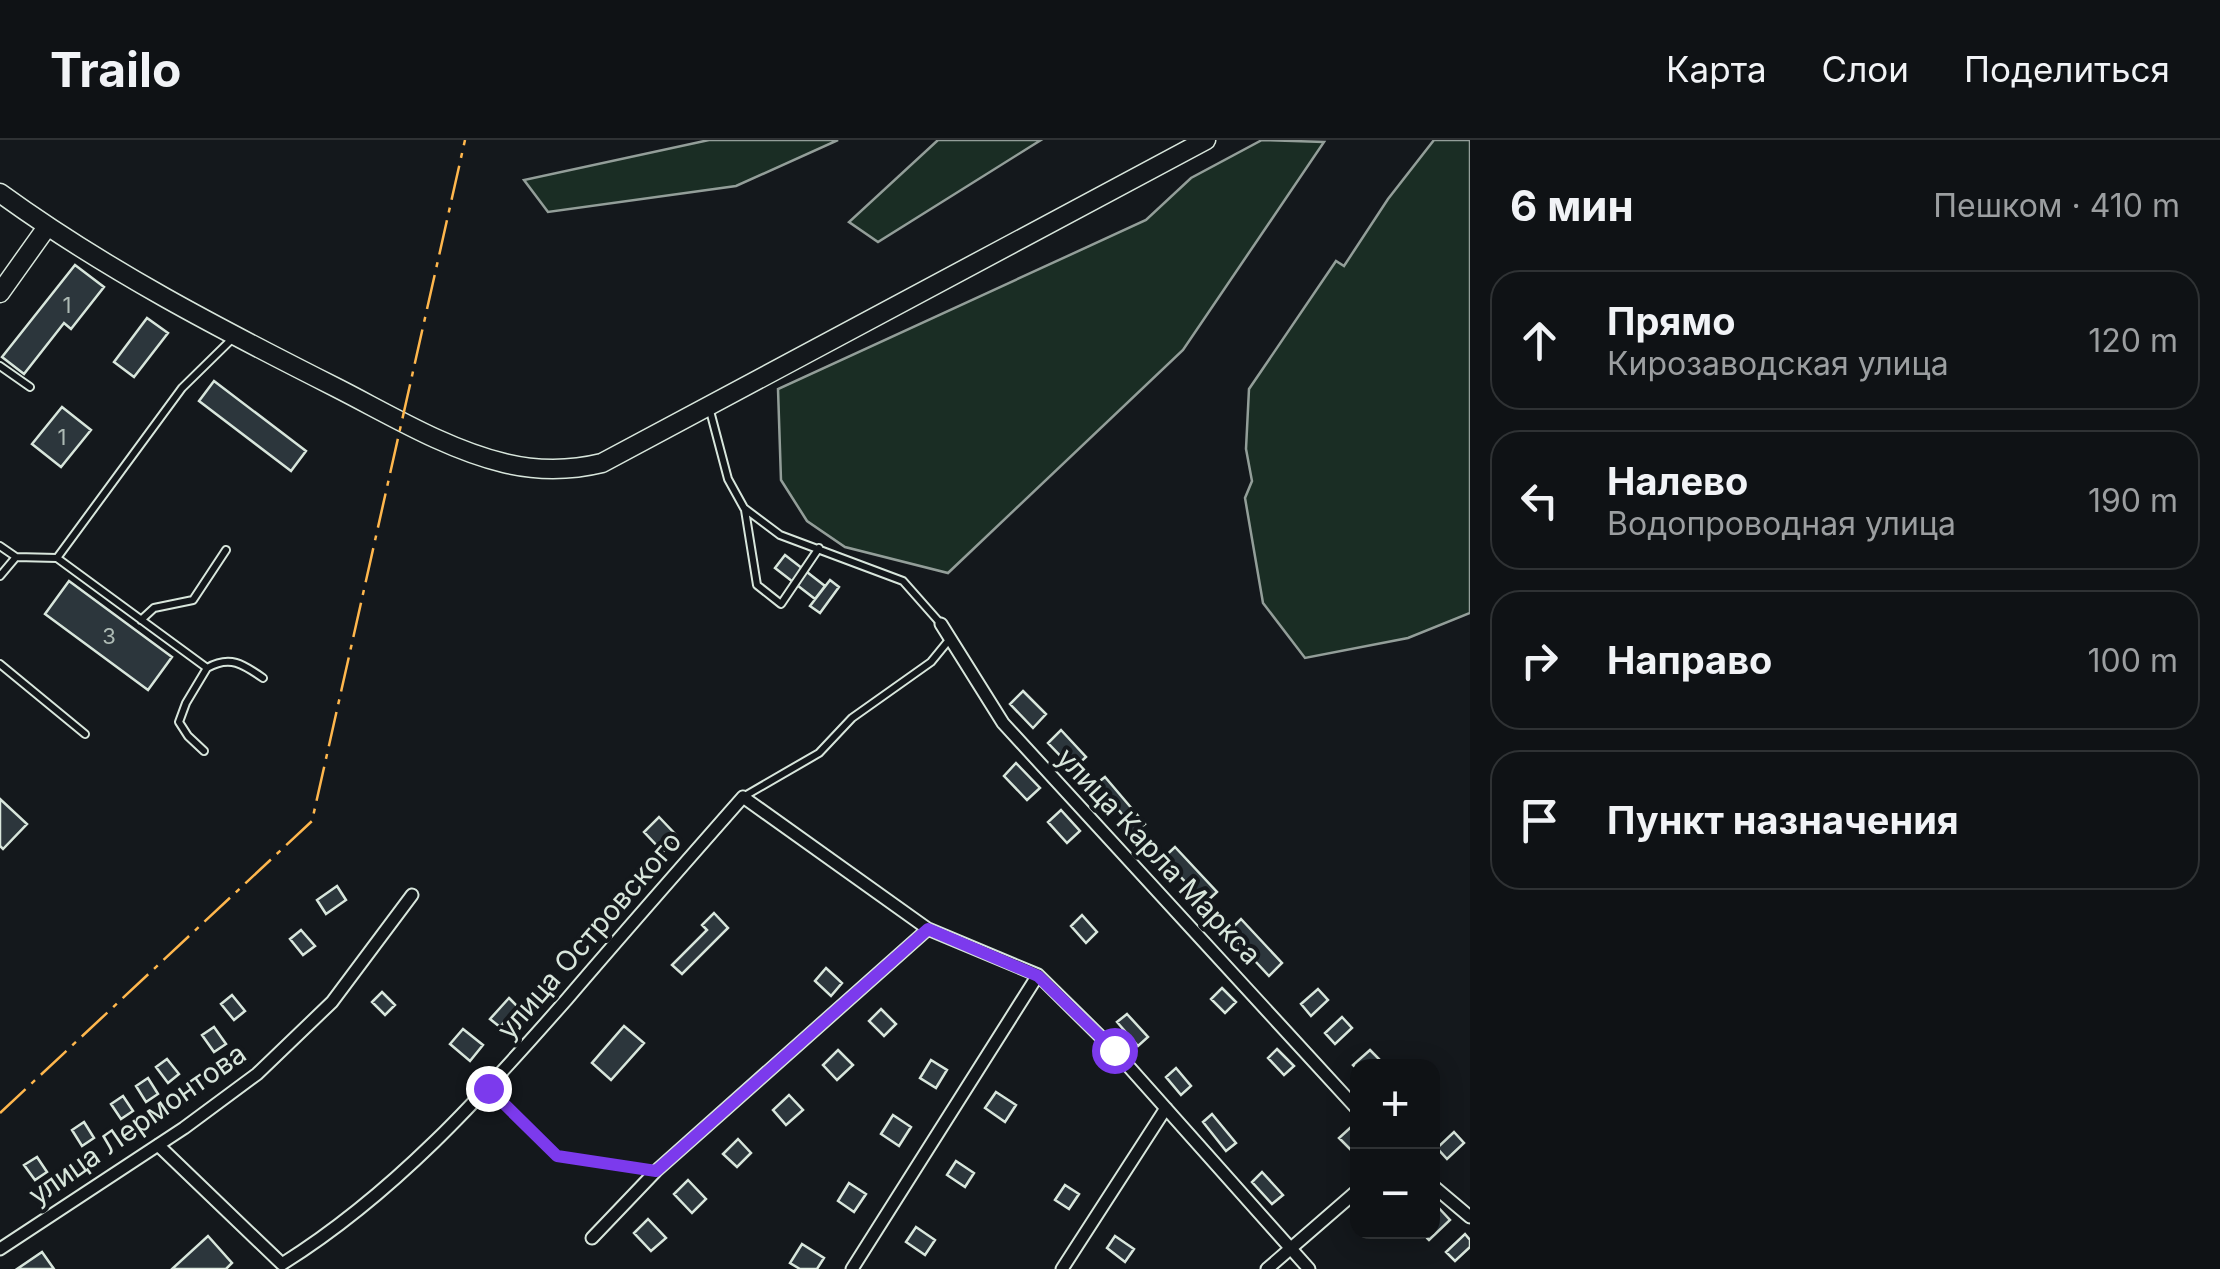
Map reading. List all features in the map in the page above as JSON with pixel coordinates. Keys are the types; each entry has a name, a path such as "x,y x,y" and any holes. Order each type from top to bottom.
{"main road":[{"path":"0,194 128,278 412,426 501,462 534,469 575,470 602,463 1206,140"},
{"path":"0,293 47,227"}],"street":[{"name":"улица Карла Маркса","path":"941,624 1003,724 1350,1101"},
{"path":"743,797 928,929 1038,976 1114,1050 1309,1269"},
{"name":"улица Островского","path":"158,1145 282,1264 324,1238 401,1175 488,1088 743,797"},
{"name":"улица Лермонтова","path":"0,1249 258,1074 332,1002 412,896"},
{"path":"592,1238 656,1171 928,929"},
{"path":"852,1269 1038,976"},
{"path":"1062,1269 1166,1108"},
{"path":"1440,1192 1470,1218"},
{"path":"1267,1269 1350,1197"}],"lane":[{"path":"57,558 182,388 235,336"},
{"path":"0,366 30,387"},
{"path":"708,406 728,479 744,508 757,584 781,604 819,548"},
{"path":"744,508 780,535 903,581 941,624"},
{"path":"0,546 16,558 57,558 207,668"},
{"path":"141,620 154,608 193,600 226,550"},
{"path":"0,576 16,558"},
{"path":"743,797 819,753 852,718 931,662 950,639"},
{"path":"204,752 178,722 207,668 221,660 242,663 263,678"},
{"path":"0,664 84,734"},
{"path":"488,1088 557,1156 656,1171"}],"green space":[{"path":"709,140 838,140 736,186 548,212 524,180"},
{"path":"938,140 1041,140 878,242 849,222"},
{"path":"1262,140 1324,142 1183,350 948,573 845,547 807,521 781,480 778,389 1146,220 1191,178"},
{"path":"1434,140 1470,140 1470,613 1408,638 1305,658 1263,603 1245,498 1252,481 1246,449 1249,389 1336,261 1344,266 1388,199"}],"building":[{"path":"75,265 104,287 71,329 64,323 24,374 2,357"},
{"path":"147,318 168,333 134,377 114,362"},
{"path":"214,381 306,451 291,471 199,401"},
{"path":"62,407 91,430 61,467 32,444"},
{"path":"785,555 825,586 815,599 775,568"},
{"path":"830,580 839,587 820,613 810,606"},
{"path":"69,581 172,657 148,690 45,614"},
{"path":"1023,691 1046,714 1033,728 1010,704"},
{"path":"1061,730 1086,757 1073,769 1048,743"},
{"path":"1016,763 1040,788 1027,800 1004,776"},
{"path":"1105,777 1145,824 1133,834 1107,796 1103,799 1092,787"},
{"path":"0,799 27,824 3,849 0,846"},
{"path":"1061,810 1080,831 1067,843 1048,822"},
{"path":"659,817 678,837 663,852 644,832"},
{"path":"1175,847 1217,892 1202,906 1191,895 1195,892 1160,861"},
{"path":"337,886 346,900 326,914 317,900"},
{"path":"714,913 728,928 682,974 672,965 707,930 702,925"},
{"path":"1082,915 1097,932 1086,943 1071,926"},
{"path":"1241,919 1282,963 1269,976 1228,932"},
{"path":"301,930 315,946 303,955 290,939"},
{"path":"826,968 842,983 831,996 815,981"},
{"path":"1222,988 1236,1002 1225,1013 1211,999"},
{"path":"1318,989 1328,1000 1311,1016 1301,1004"},
{"path":"382,992 395,1005 385,1015 372,1002"},
{"path":"232,995 245,1011 234,1020 221,1004"},
{"path":"509,998 518,1007 500,1027 490,1019"},
{"path":"881,1009 896,1024 884,1036 869,1021"},
{"path":"1127,1014 1148,1037 1138,1046 1117,1022"},
{"path":"1342,1017 1352,1028 1335,1044 1325,1033"},
{"path":"624,1026 644,1043 611,1080 592,1063"},
{"path":"214,1027 226,1044 214,1052 202,1035"},
{"path":"463,1029 483,1045 470,1061 450,1044"},
{"path":"1277,1049 1294,1066 1284,1075 1268,1058"},
{"path":"838,1050 853,1065 837,1080 823,1065"},
{"path":"1370,1050 1379,1059 1360,1059"},
{"path":"167,1059 179,1074 168,1083 156,1067"},
{"path":"931,1060 947,1070 936,1088 920,1078"},
{"path":"1176,1068 1191,1086 1181,1095 1166,1077"},
{"path":"148,1078 158,1094 146,1102 136,1086"},
{"path":"996,1092 1016,1105 1005,1122 985,1108"},
{"path":"789,1095 803,1110 786,1125 773,1110"},
{"path":"123,1096 133,1111 121,1119 111,1104"},
{"path":"1212,1114 1236,1143 1226,1151 1203,1122"},
{"path":"893,1115 911,1127 899,1146 881,1134"},
{"path":"84,1122 94,1138 82,1146 72,1130"},
{"path":"1350,1128 1350,1149 1339,1138"},
{"path":"1454,1132 1464,1143 1447,1159 1440,1145"},
{"path":"738,1139 751,1153 737,1167 723,1154"},
{"path":"37,1157 47,1172 35,1180 24,1165"},
{"path":"956,1161 974,1173 965,1187 947,1175"},
{"path":"1262,1172 1283,1195 1272,1204 1252,1182"},
{"path":"688,1180 706,1199 692,1213 674,1194"},
{"path":"849,1183 866,1194 854,1212 838,1201"},
{"path":"1065,1185 1079,1194 1069,1209 1055,1200"},
{"path":"1440,1209 1450,1220 1440,1230"},
{"path":"648,1219 666,1238 651,1251 634,1233"},
{"path":"916,1227 935,1240 925,1255 906,1242"},
{"path":"1465,1234 1470,1247 1455,1261 1446,1252"},
{"path":"208,1236 232,1263 226,1269 172,1269"},
{"path":"1115,1236 1134,1249 1125,1262 1107,1248"},
{"path":"802,1244 824,1258 817,1269 800,1269 790,1263"},
{"path":"42,1252 54,1269 17,1269"}],"power":[{"path":"0,1113 312,821 465,140"}],"route":[{"path":"488,1088 557,1156 656,1171 928,929 1038,976 1114,1050"}]}
